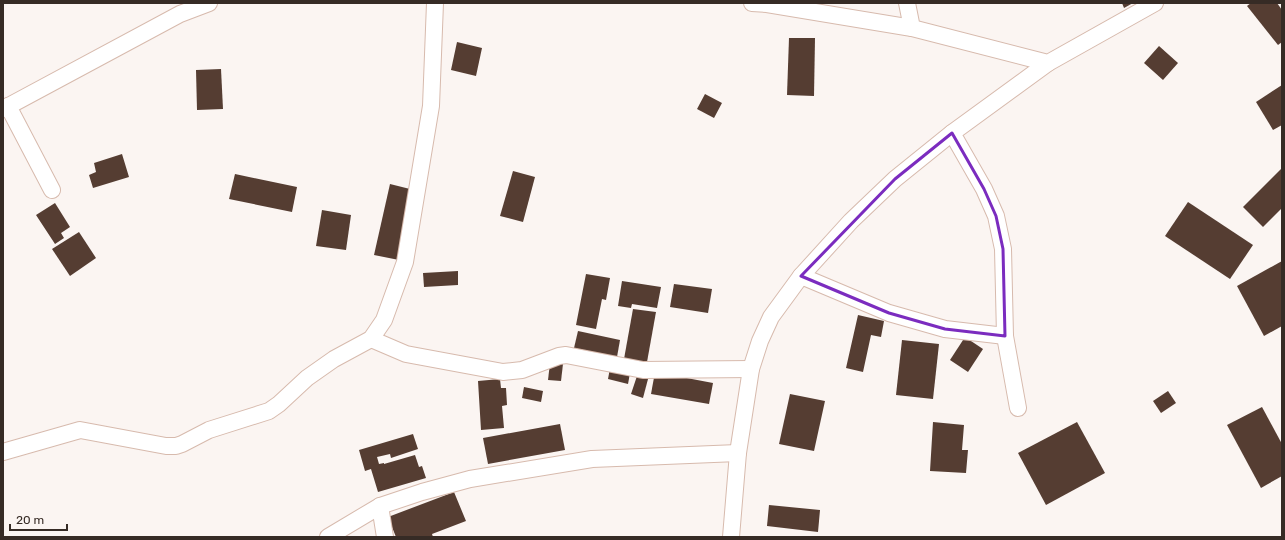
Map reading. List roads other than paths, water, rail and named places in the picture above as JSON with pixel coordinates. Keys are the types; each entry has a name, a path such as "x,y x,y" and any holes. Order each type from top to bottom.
{"street":[{"path":"52,190 5,108 180,14 209,3"},
{"path":"3,452 80,430 166,446 176,446 209,430 269,411 279,404 307,378 334,359 371,339 384,320 405,262 430,106 435,3"},
{"path":"752,3 767,4 912,28 1048,63"},
{"path":"907,3 912,28"},
{"path":"731,537 738,453 751,369 760,341 771,317 801,276 851,221 895,179 952,133 1048,63 1155,3"},
{"path":"952,133 984,189 996,216 1003,249 1005,336 1018,408"},
{"path":"801,276 889,313 945,329 1005,336"},
{"path":"371,339 406,354 502,372 522,370 559,356 566,355 644,370 751,369"},
{"path":"328,537 380,506 422,492 470,479 592,459 738,453"},
{"path":"380,506 385,537"}]}
